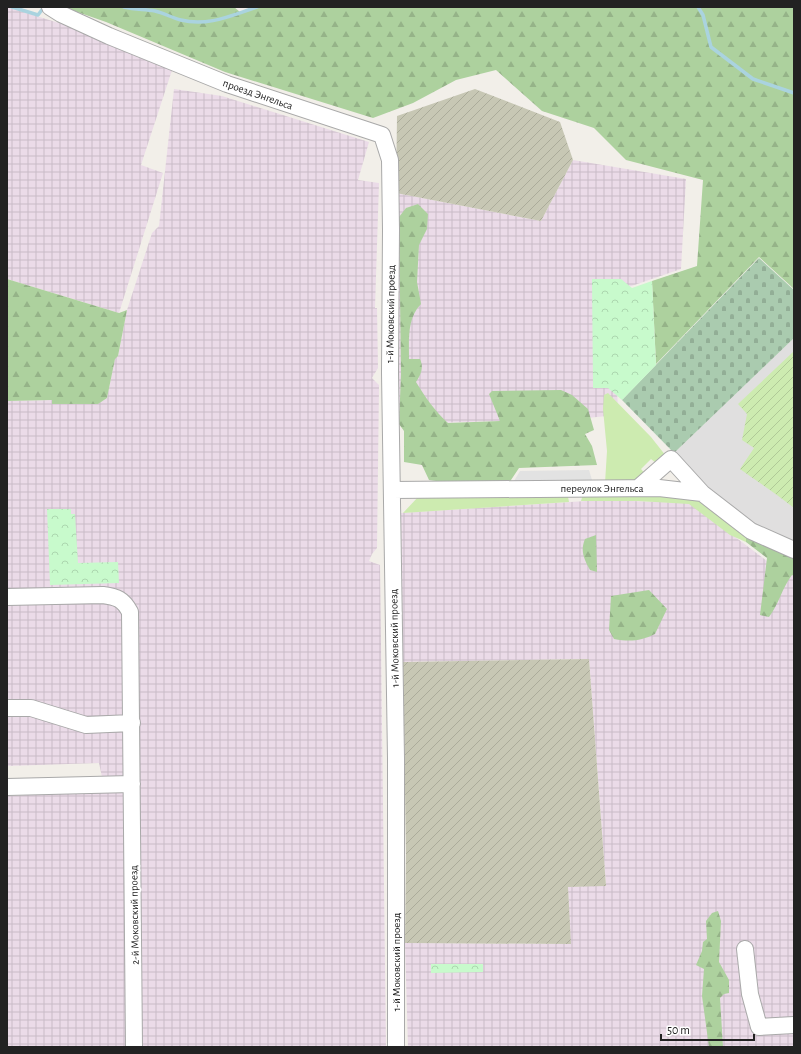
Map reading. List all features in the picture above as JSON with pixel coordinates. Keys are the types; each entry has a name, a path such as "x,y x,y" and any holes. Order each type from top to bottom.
{"street":[{"name":"проезд Энгельса","path":"50,7 61,14 110,36 227,84 382,135 390,160 391,230"},
{"name":"1-й Моковский проезд","path":"391,230 390,373 396,758 396,1047"},
{"path":"638,488 671,459 702,493 751,531 794,550"},
{"name":"переулок Энгельса","path":"392,490 659,488 702,493"},
{"name":"2-й Моковский проезд","path":"7,597 116,596 124,602 130,612 134,1047"},
{"path":"7,708 31,708 86,725 132,724"},
{"path":"7,787 132,784"},
{"path":"745,950 750,994 759,1027 794,1024"}],"shaded area":[{"path":"7,7 140,48 174,64 141,165 163,173 119,313 7,279"},
{"path":"174,89 222,96 369,142 358,180 379,183 375,308 377,308 378,368 372,378 379,385 377,548 369,561 380,565 386,1047 7,1047 7,796 105,791 99,763 7,766 7,401 52,400 52,404 97,404 107,398 115,358 118,356 127,310 152,233 159,226"},
{"path":"475,89 560,122 573,160 541,221 396,193 397,116"},
{"path":"573,160 686,179 681,269 614,292 618,415 576,419 399,424 396,193 541,221"},
{"path":"794,338 794,565 758,540 674,453"},
{"path":"589,470 595,490 508,491 520,471"},
{"path":"602,500 689,503 767,561 794,576 794,1047 408,1047 405,943 570,944 568,887 606,885 589,659 403,662 401,513"},
{"path":"589,659 606,886 568,887 571,944 405,943 406,854 403,662"}],"green space":[{"path":"63,7 234,7 240,12 253,7 794,7 794,289 759,257 656,364 652,281 697,266 703,180 626,160 594,128 542,111 496,70 456,80 413,103 373,118 225,72 106,22"},
{"path":"418,204 428,214 427,229 419,245 417,282 421,304 416,310 411,323 409,337 409,359 420,359 422,365 421,371 416,382 423,393 448,423 500,421 489,394 492,391 561,390 572,395 588,409 594,430 585,434 592,446 597,465 519,468 509,483 463,485 429,480 422,465 404,462 404,431 399,424 401,374 399,217 406,208"},
{"path":"759,258 794,290 794,338 674,453 622,400"},
{"path":"7,279 119,313 127,310 118,356 115,359 107,398 98,404 52,404 52,400 7,401"},
{"path":"592,279 621,279 632,288 652,281 656,365 622,400 608,388 593,388"},
{"path":"793,352 794,508 740,469 754,448 742,440 747,414 738,404"},
{"path":"608,393 651,437 666,456 656,463 651,459 641,469 647,476 640,483 605,483 607,451 603,409 604,395"},
{"path":"583,494 692,497 705,503 746,537 746,542 730,535 689,504 638,501 581,501"},
{"path":"562,495 568,497 569,502 403,513 418,497"},
{"path":"47,509 71,509 71,514 75,514 78,563 118,562 119,583 50,585"},
{"path":"596,535 597,572 590,570 584,559 583,551 585,539"},
{"path":"746,537 794,556 794,576 792,575 769,617 760,615 767,558 746,542"},
{"path":"649,590 667,609 655,634 635,640 614,639 609,630 611,596"},
{"path":"718,911 721,921 719,962 729,980 729,993 724,994 720,998 723,1047 709,1047 702,996 704,969 696,965 702,951 703,942 707,939 706,921 712,913"},
{"path":"431,964 483,964 483,972 431,973"}],"waterway":[{"path":"12,7 38,15 44,7"},
{"path":"124,7 155,11 191,22 220,19 257,7"},
{"path":"698,7 703,15 711,47 753,79 794,93"}]}
